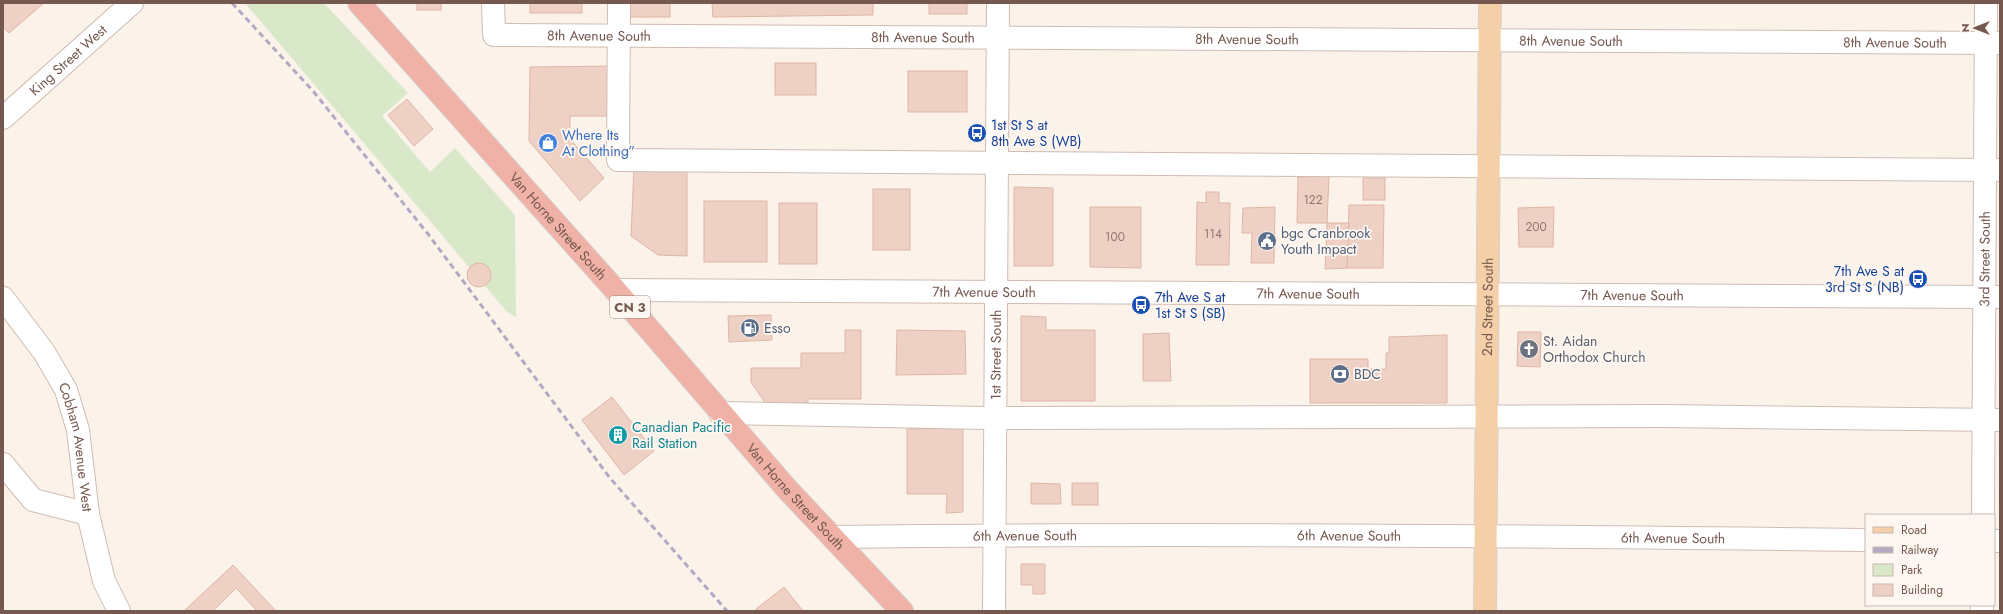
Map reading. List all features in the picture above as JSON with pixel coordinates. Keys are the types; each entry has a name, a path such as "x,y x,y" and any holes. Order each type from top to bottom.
{"highway":[{"name":"Van Horne Street South","path":"358,3 615,290 720,413 902,611"}],"main road":[{"name":"2nd Street South","path":"1485,611 1490,3"}],"street":[{"name":"King Street West","path":"3,118 132,3"},
{"name":"8th Avenue South","path":"493,3 494,35 1993,43"},
{"path":"619,3 618,160 997,164 1993,170"},
{"name":"1st Street South","path":"994,611 998,3"},
{"name":"3rd Street South","path":"1983,514 1992,420 1993,43 1986,3"},
{"name":"7th Avenue South","path":"615,290 1992,297"},
{"name":"Cobham Avenue West","path":"3,298 44,352 66,390 78,430 88,514 104,581 119,611"},
{"path":"720,413 995,418 1661,416 1992,420"},
{"path":"3,464 33,500 88,514"},
{"name":"6th Avenue South","path":"833,537 994,534 1486,535 1865,540"}],"green space":[{"path":"245,3 324,3 408,93 382,116 430,172 455,148 515,215 516,317 507,312"}],"building":[{"path":"3,3 44,3 9,33 3,27"},
{"path":"417,3 441,3 441,10 417,10"},
{"path":"530,3 582,3 582,13 530,13"},
{"path":"629,3 670,3 670,17 629,17"},
{"path":"712,3 873,3 873,15 713,17"},
{"path":"929,3 967,3 967,14 929,14"},
{"path":"775,63 816,63 816,95 775,95"},
{"path":"618,66 616,116 570,116 570,139 604,178 580,201 529,141 530,67"},
{"path":"908,71 967,71 967,112 908,112"},
{"path":"407,99 433,129 414,146 388,115"},
{"path":"687,165 687,256 658,255 631,236 634,167"},
{"path":"1329,176 1327,223 1297,223 1298,177"},
{"path":"1363,178 1385,178 1385,200 1363,200"},
{"path":"1014,187 1053,188 1053,266 1014,266"},
{"path":"873,189 910,189 910,250 873,250"},
{"path":"1206,192 1219,192 1219,203 1230,203 1229,265 1196,265 1197,202 1206,203"},
{"path":"704,201 767,201 767,262 704,262"},
{"path":"779,203 817,203 817,264 779,264"},
{"path":"1349,205 1384,205 1383,268 1347,268"},
{"path":"1090,207 1141,207 1141,268 1090,267"},
{"path":"1275,207 1274,263 1251,263 1252,233 1242,233 1243,208"},
{"path":"1554,207 1553,247 1519,247 1518,208"},
{"path":"1327,223 1349,223 1347,268 1325,269"},
{"path":"479,263 487,267 491,275 487,283 479,287 471,283 467,275 471,267"},
{"name":"Esso","path":"771,315 772,340 729,342 728,316"},
{"path":"1021,316 1046,317 1046,330 1095,330 1095,401 1021,401"},
{"path":"845,330 861,330 861,399 808,399 808,403 766,404 751,382 751,368 801,368 801,353 845,353"},
{"path":"897,330 965,331 966,374 896,375"},
{"name":"St. Aidan Orthodox Church","path":"1518,332 1541,332 1540,367 1517,366"},
{"path":"1169,333 1171,381 1143,381 1143,334"},
{"path":"1447,335 1447,403 1310,403 1310,359 1368,359 1368,369 1386,369 1386,353 1389,353 1389,337"},
{"name":"Canadian Pacific Rail Station","path":"612,397 654,451 624,475 582,420"},
{"path":"963,428 963,512 946,513 947,494 907,494 907,429"},
{"path":"1031,483 1060,484 1061,504 1031,504"},
{"path":"1072,483 1098,483 1098,505 1072,505"},
{"path":"1021,564 1045,564 1045,594 1033,594 1033,585 1021,585"},
{"path":"233,565 276,611 257,611 236,588 213,611 184,611"},
{"path":"784,587 803,611 758,611 756,609"}],"railway":[{"path":"232,3 313,91 428,234 610,478 727,611"}],"place":[{"name":"1st St S at 8th Ave S (WB)","path":"977,133"},
{"name":"Where Its At Clothing”","path":"548,143"},
{"name":"bgc Cranbrook Youth Impact","path":"1267,241"},
{"name":"7th Ave S at 3rd St S (NB)","path":"1918,279"},
{"name":"7th Ave S at 1st St S (SB)","path":"1141,305"},
{"name":"Esso","path":"750,328"},
{"name":"St. Aidan Orthodox Church","path":"1529,349"},
{"name":"BDC","path":"1340,374"},
{"name":"Canadian Pacific Rail Station","path":"618,435"}]}
